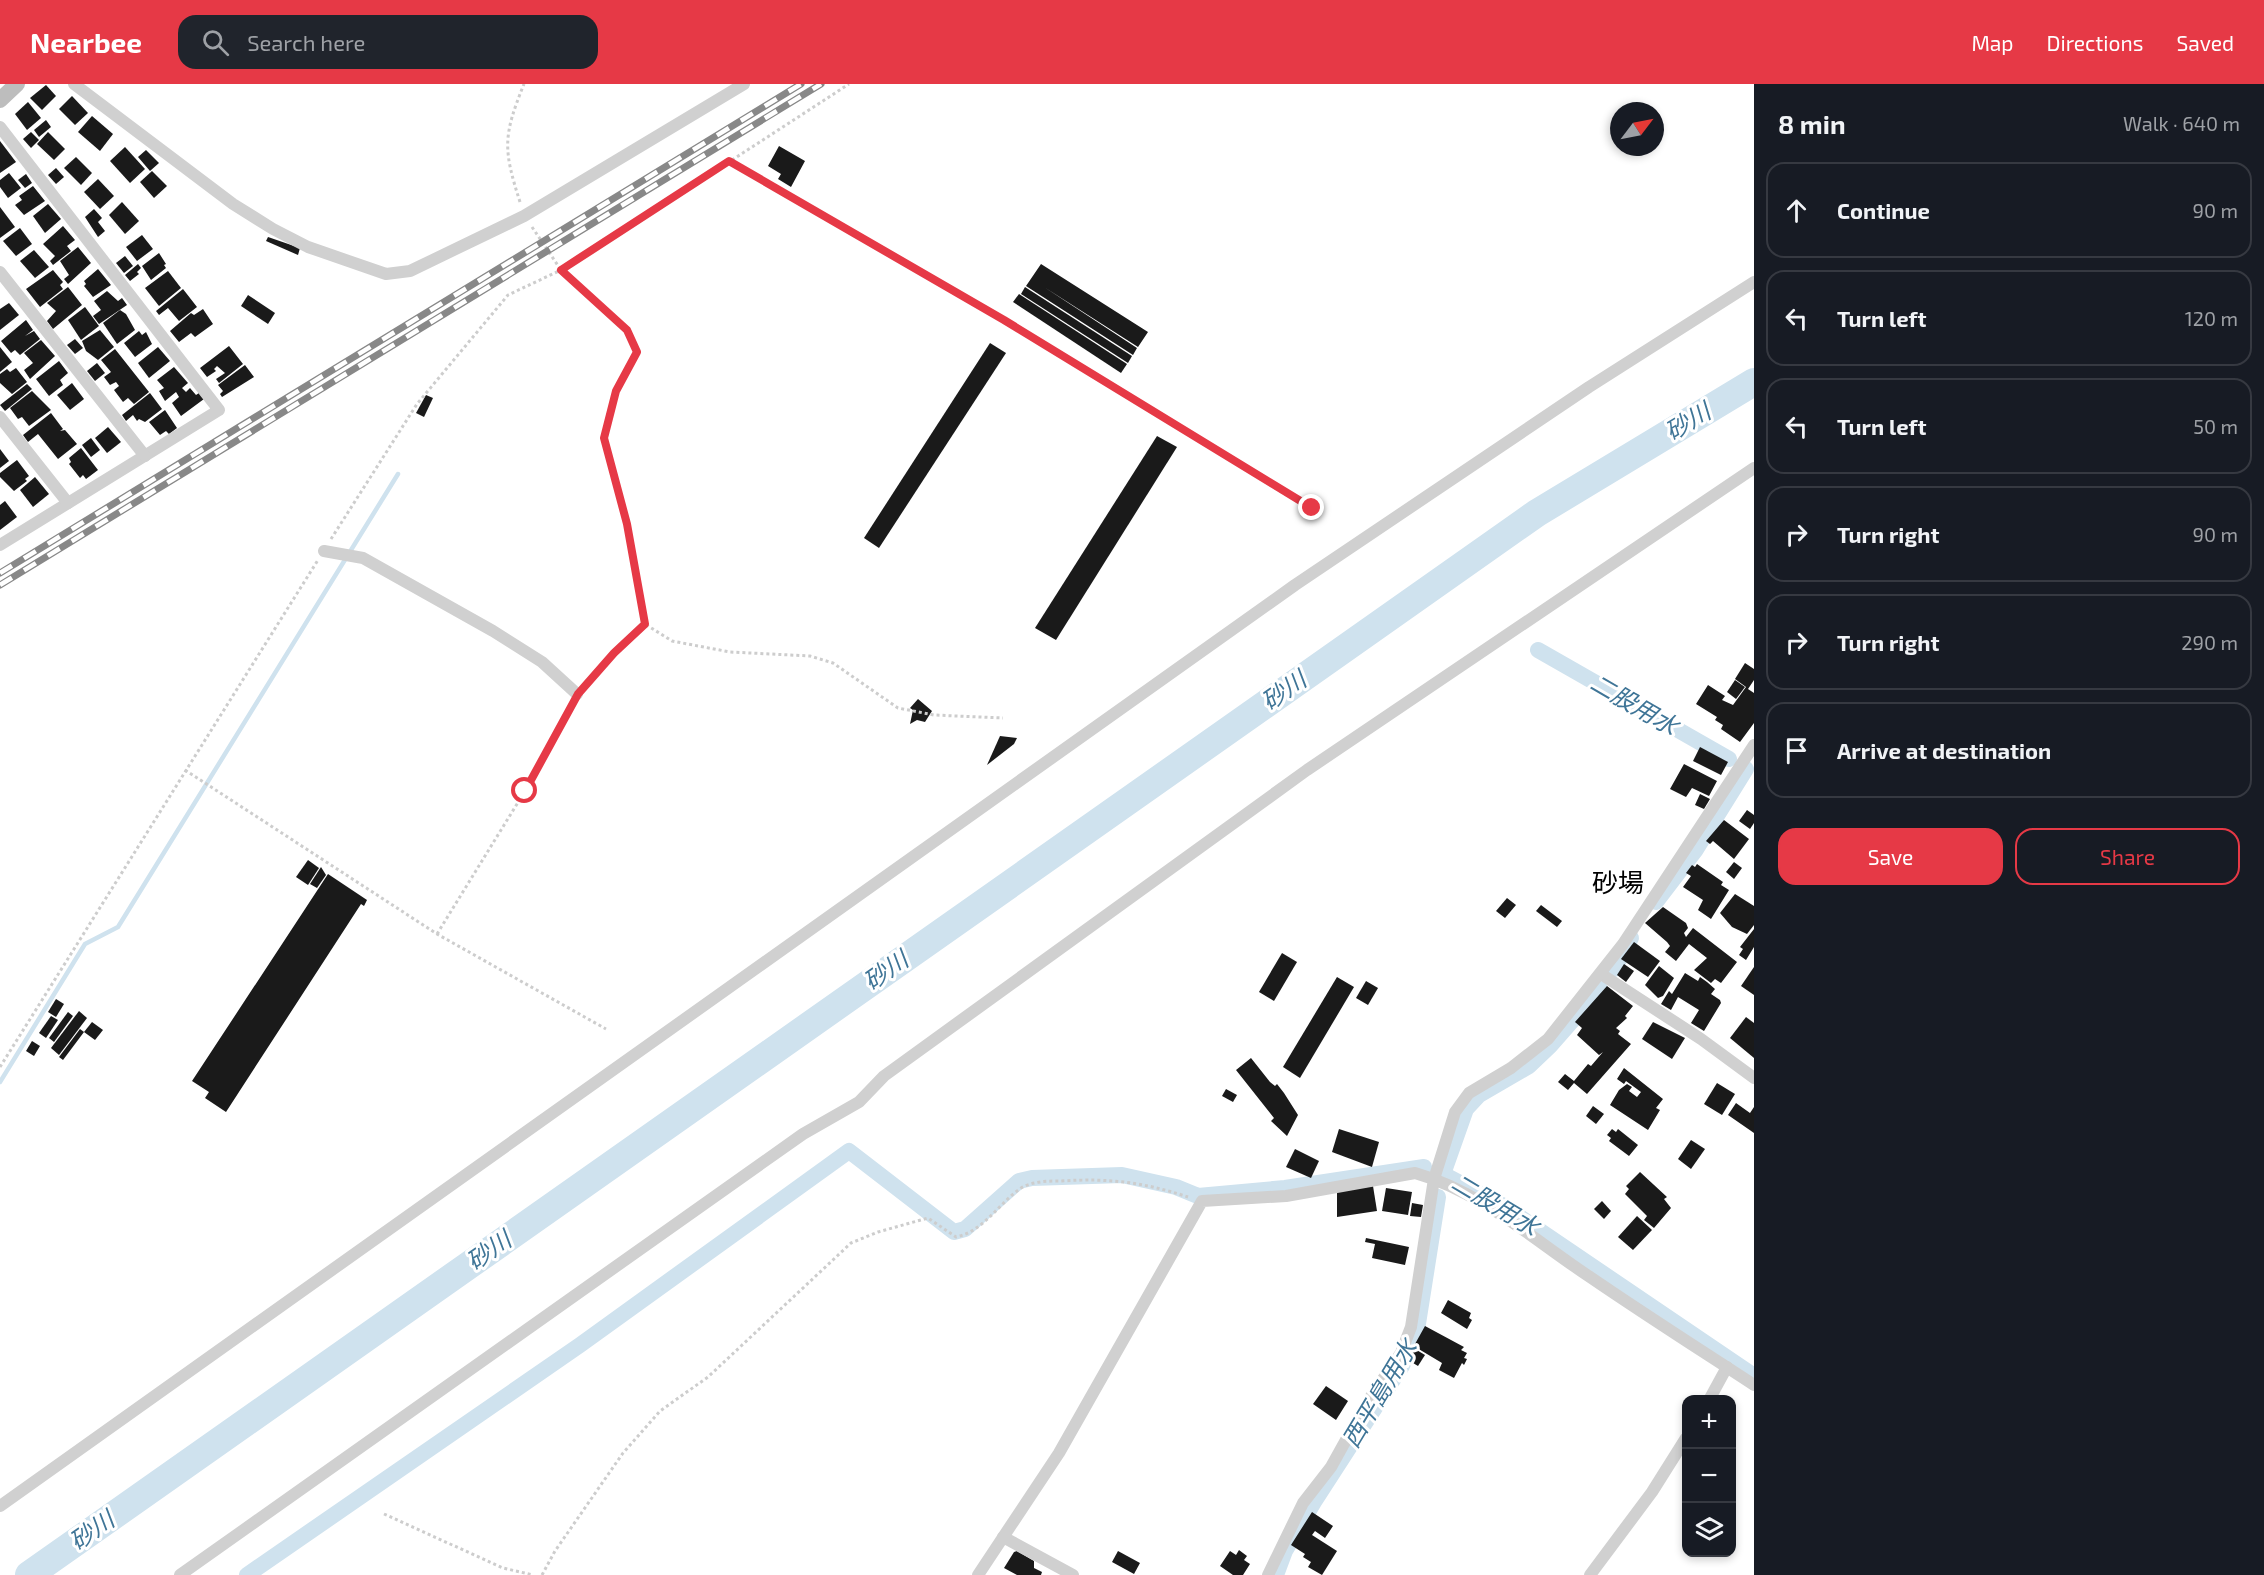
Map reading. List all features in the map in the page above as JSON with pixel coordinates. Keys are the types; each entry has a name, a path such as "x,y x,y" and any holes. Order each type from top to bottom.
{"main road":[{"path":"0,100 17,84"}],"street":[{"path":"74,84 233,204 273,230 308,247 386,274 410,271 524,216 744,84"},
{"path":"0,127 219,410 0,545"},
{"path":"0,272 145,456"},
{"path":"0,1506 1295,585 1589,387 1754,282"},
{"path":"0,417 68,504"},
{"path":"180,1575 803,1134 859,1102 884,1076 1306,770 1754,468"},
{"path":"324,551 363,558 493,631 542,662 578,694"},
{"path":"1268,1575 1303,1503 1331,1467 1366,1404 1401,1353 1411,1327 1434,1179 1455,1112 1469,1093 1511,1068 1548,1039 1623,944 1754,745"},
{"path":"1600,974 1701,1039 1754,1078"},
{"path":"978,1575 1059,1453 1202,1201 1286,1196 1415,1173 1434,1179 1502,1214 1589,1276 1754,1385"},
{"path":"1712,1395 1727,1367"},
{"path":"1590,1575 1652,1492 1682,1444"},
{"path":"1003,1537 1073,1575"}],"path":[{"path":"524,84 512,115 506,141 508,164 524,216 561,270 627,330 637,352 616,391 604,438 627,524 645,624 672,641 730,652 810,656 834,663 898,708 934,715 1003,718"},
{"path":"0,1067 417,404 508,295 561,270 849,84"},
{"path":"729,161 1004,320 1314,512"},
{"path":"437,934 525,791 578,694 614,653 645,624"},
{"path":"185,770 437,934 606,1029"},
{"path":"542,1575 623,1453 660,1411 708,1377 851,1243 878,1232 928,1218 956,1237 970,1234 1022,1188 1038,1182 1122,1180 1153,1185 1202,1201"},
{"path":"384,1514 503,1568 533,1575"}],"building":[{"path":"46,85 56,96 42,110 30,98"},
{"path":"72,96 88,113 75,125 59,109"},
{"path":"28,102 41,118 27,130 15,114"},
{"path":"92,116 113,134 100,151 78,132"},
{"path":"46,120 51,127 39,137 34,130"},
{"path":"31,132 39,140 31,148 23,139"},
{"path":"48,132 65,149 54,160 37,144"},
{"path":"0,141 16,162 0,173"},
{"path":"779,146 805,161 791,187 778,179 781,174 768,166"},
{"path":"125,147 145,169 130,183 110,161"},
{"path":"146,150 159,163 150,171 138,157"},
{"path":"76,157 92,173 81,185 64,168"},
{"path":"56,168 64,177 56,184 48,175"},
{"path":"152,171 167,186 154,198 140,182"},
{"path":"9,173 21,188 8,198 0,187 0,180"},
{"path":"26,174 32,183 25,188 18,180"},
{"path":"98,179 114,196 100,209 84,192"},
{"path":"33,186 45,201 24,215 15,205 22,200 19,196"},
{"path":"122,202 139,221 125,234 109,215"},
{"path":"48,204 61,219 45,233 33,216"},
{"path":"0,207 15,227 0,238"},
{"path":"94,209 102,218 98,222 105,231 98,237 85,217"},
{"path":"63,226 75,240 67,246 71,251 53,265 50,261 55,256 43,244"},
{"path":"20,228 32,244 16,256 3,241"},
{"path":"142,235 153,249 137,261 126,247"},
{"path":"268,237 300,248 298,255 266,241"},
{"path":"78,247 91,263 68,284 64,279 69,275 60,261"},
{"path":"34,250 49,267 35,278 20,261"},
{"path":"159,253 166,268 151,280 142,266"},
{"path":"125,256 133,266 124,273 116,263"},
{"path":"138,264 141,268 137,272 139,274 130,281 125,275"},
{"path":"1041,264 1148,332 1138,347 1044,287 1137,348 1133,355 1026,286"},
{"path":"98,269 111,285 93,297 84,286 86,284 84,281"},
{"path":"53,270 63,282 60,285 63,289 40,307 26,289"},
{"path":"168,271 181,288 159,306 145,288"},
{"path":"68,287 82,305 53,329 47,321 56,311 47,303"},
{"path":"1025,287 1132,356 1128,363 1021,294"},
{"path":"183,289 197,307 179,321 168,308 159,315 156,311"},
{"path":"107,291 118,301 122,298 127,305 99,324 93,316 101,310 94,301"},
{"path":"1019,294 1127,364 1121,373 1013,302"},
{"path":"248,295 275,313 268,324 241,306"},
{"path":"9,303 19,315 0,330 0,309"},
{"path":"85,307 99,326 81,340 68,320"},
{"path":"203,309 213,324 195,337 191,333 179,342 170,331 191,313 194,315"},
{"path":"120,310 126,314 135,330 117,344 103,323"},
{"path":"26,320 33,330 25,336 34,331 40,339 20,355 15,350 11,353 1,341"},
{"path":"100,330 114,347 98,360 86,351 82,341"},
{"path":"139,331 142,335 146,332 152,344 135,357 124,343"},
{"path":"75,339 83,348 75,354 67,345"},
{"path":"41,340 55,356 30,379 24,370 33,363 24,353"},
{"path":"990,343 1006,353 879,548 864,538"},
{"path":"229,346 243,364 219,383 216,379 225,373 217,366 214,369 216,371 207,377 200,368"},
{"path":"0,347 12,362 0,372"},
{"path":"158,347 170,361 149,378 138,363"},
{"path":"115,349 149,392 134,404 128,398 123,402 114,390 119,386 116,382 110,385 104,377 111,372 101,360"},
{"path":"59,361 68,373 60,380 63,385 49,396 36,379"},
{"path":"97,363 105,373 95,381 87,371"},
{"path":"245,365 254,377 222,397 220,394 223,391 218,385"},
{"path":"174,367 188,383 182,388 186,392 190,388 204,399 181,416 172,403 179,397 176,392 165,401 159,391 164,388 157,380"},
{"path":"16,368 27,382 12,394 0,383 0,374 7,369 10,372"},
{"path":"72,383 84,399 70,410 57,395"},
{"path":"27,384 32,389 5,411 0,405"},
{"path":"32,391 51,410 29,426 22,417 18,419 10,408"},
{"path":"150,393 162,409 145,422 139,419 137,421 133,415 126,421 122,415"},
{"path":"426,395 433,398 424,417 416,413"},
{"path":"165,410 177,428 169,434 166,431 160,435 149,422"},
{"path":"51,413 63,429 60,431 65,430 77,444 58,459 38,434 28,442 23,435"},
{"path":"108,427 121,442 107,453 95,438"},
{"path":"1157,436 1177,447 1056,640 1035,628"},
{"path":"91,438 100,450 91,457 82,445"},
{"path":"81,448 98,470 86,479 83,475 80,478 69,464 71,462 69,458"},
{"path":"0,449 9,461 0,468"},
{"path":"17,460 29,476 25,479 27,481 14,491 0,477 0,473"},
{"path":"35,477 49,494 33,507 20,490"},
{"path":"5,501 17,517 0,530 0,505"},
{"path":"1745,663 1754,669 1754,680 1748,689 1754,693 1754,723 1740,742 1721,729 1723,725 1715,720 1717,717 1696,704 1708,685 1725,696 1722,700 1733,705 1746,687 1735,679"},
{"path":"1735,680 1745,687 1736,699 1727,692"},
{"path":"918,699 932,711 925,722 917,720 910,724 913,710 910,708"},
{"path":"1000,736 1017,738 1014,744 987,765"},
{"path":"1700,747 1728,762 1721,775 1693,761"},
{"path":"1684,764 1717,781 1709,796 1692,788 1686,797 1670,789"},
{"path":"1700,794 1710,799 1704,809 1695,805"},
{"path":"1747,810 1754,815 1754,823 1750,829 1739,821"},
{"path":"1724,820 1749,839 1734,859 1713,841 1710,844 1706,841"},
{"path":"308,860 319,868 308,885 296,877"},
{"path":"1734,862 1742,868 1734,879 1726,872"},
{"path":"1697,864 1723,882 1721,885 1729,890 1711,919 1698,910 1703,900 1683,887 1691,876 1686,873 1692,865 1695,867"},
{"path":"321,867 326,875 317,888 310,884"},
{"path":"328,874 367,900 364,906 361,904 226,1112 205,1098 209,1092 192,1081"},
{"path":"1735,894 1754,906 1754,925 1747,934 1732,927 1720,913"},
{"path":"1507,898 1516,905 1505,918 1496,911"},
{"path":"1541,905 1562,921 1557,927 1536,911"},
{"path":"1663,907 1686,923 1688,928 1684,933 1686,937 1693,928 1737,962 1721,983 1715,979 1711,983 1694,970 1707,958 1689,944 1676,961 1665,952 1670,946 1645,923"},
{"path":"1754,929 1754,947 1746,960 1739,955 1743,949 1740,947"},
{"path":"1634,942 1660,961 1648,977 1621,959"},
{"path":"1282,953 1297,962 1274,1001 1259,992"},
{"path":"1624,964 1634,971 1626,982 1617,975"},
{"path":"1659,966 1674,978 1663,996 1658,998 1645,985"},
{"path":"1754,967 1754,995 1741,986"},
{"path":"1685,973 1698,981 1700,977 1707,982 1715,989 1711,994 1721,1003 1704,1031 1691,1023 1699,1010 1678,997 1671,1010 1661,1004 1669,991 1672,994"},
{"path":"1337,977 1354,987 1300,1078 1283,1067"},
{"path":"1366,981 1378,988 1368,1005 1356,998"},
{"path":"1607,986 1633,1006 1625,1016 1627,1018 1616,1028 1620,1031 1618,1034 1631,1044 1587,1094 1574,1083 1568,1090 1558,1082 1565,1074 1574,1081 1588,1064 1591,1066 1603,1052 1599,1055 1577,1035 1582,1028 1575,1022"},
{"path":"56,999 64,1004 56,1017 48,1012"},
{"path":"79,1011 87,1018 59,1055 51,1048"},
{"path":"68,1012 73,1016 54,1042 49,1038"},
{"path":"51,1016 58,1020 46,1038 39,1033"},
{"path":"1746,1017 1754,1023 1754,1058 1730,1038"},
{"path":"92,1022 103,1030 95,1040 84,1032"},
{"path":"1653,1022 1685,1038 1672,1059 1642,1039"},
{"path":"80,1029 84,1032 63,1060 59,1057"},
{"path":"32,1041 40,1046 34,1056 26,1051"},
{"path":"1251,1058 1270,1082 1275,1086 1277,1084 1298,1115 1287,1136 1271,1121 1274,1118 1236,1070"},
{"path":"1624,1068 1663,1099 1656,1108 1660,1110 1648,1130 1610,1105 1619,1090 1627,1084 1632,1087 1629,1091 1637,1097 1641,1092 1626,1081 1624,1084 1617,1079"},
{"path":"1717,1083 1735,1094 1722,1115 1704,1104"},
{"path":"1226,1089 1237,1095 1233,1102 1222,1096"},
{"path":"1736,1103 1750,1113 1754,1107 1754,1133 1728,1115"},
{"path":"1593,1106 1604,1114 1596,1124 1586,1116"},
{"path":"1339,1129 1379,1142 1372,1167 1332,1152"},
{"path":"1612,1129 1616,1132 1618,1129 1638,1145 1629,1156 1609,1141 1611,1138 1607,1135"},
{"path":"1691,1140 1705,1149 1691,1169 1678,1159"},
{"path":"1295,1149 1319,1161 1311,1178 1286,1167"},
{"path":"1640,1172 1667,1197 1664,1199 1671,1208 1654,1228 1644,1220 1647,1216 1625,1194 1629,1189 1626,1186"},
{"path":"1373,1186 1377,1211 1337,1217 1337,1192"},
{"path":"1386,1188 1412,1192 1408,1215 1382,1211"},
{"path":"1602,1201 1611,1211 1604,1219 1594,1209"},
{"path":"1412,1203 1423,1205 1421,1217 1410,1216"},
{"path":"1637,1216 1652,1230 1633,1250 1618,1237"},
{"path":"1366,1238 1409,1247 1405,1265 1372,1258 1375,1244 1365,1242"},
{"path":"1448,1300 1471,1313 1469,1318 1472,1320 1467,1329 1441,1313"},
{"path":"1425,1326 1464,1347 1461,1350 1467,1353 1464,1358 1467,1359 1464,1365 1462,1363 1454,1378 1439,1370 1442,1363 1417,1348 1415,1344"},
{"path":"1415,1349 1425,1355 1418,1366 1408,1360"},
{"path":"1326,1386 1348,1401 1336,1420 1313,1404"},
{"path":"1312,1512 1333,1526 1325,1538 1315,1531 1312,1535 1337,1551 1322,1575 1308,1567 1311,1562 1303,1557 1305,1554 1291,1545"},
{"path":"1239,1550 1247,1556 1244,1560 1250,1564 1243,1575 1233,1575 1220,1566 1230,1551 1236,1555"},
{"path":"1017,1551 1034,1561 1034,1568 1042,1572 1041,1575 1017,1575 1004,1568"},
{"path":"1118,1551 1140,1563 1134,1574 1112,1562"}],"waterway":[{"name":"砂川","path":"29,1575 1537,513 1754,382"},
{"path":"0,1082 85,944 118,927 398,474"},
{"name":"二股用水","path":"1538,650 1729,759"},
{"name":"二股用水","path":"1656,902 1695,851 1746,769"},
{"name":"二股用水","path":"1614,969 1631,938"},
{"name":"二股用水","path":"1600,989 1550,1046 1529,1066 1479,1095 1466,1109 1443,1174 1502,1205 1754,1376"},
{"path":"247,1575 580,1345 849,1151 954,1232 965,1229 1019,1181 1032,1178 1122,1175 1176,1187 1198,1196 1285,1188 1424,1167"},
{"name":"西平島用水","path":"1276,1575 1285,1551 1314,1502 1402,1366 1417,1330 1438,1197"}],"railway":[{"path":"0,573 801,84"},
{"path":"0,585 821,84"}],"district":[{"name":"砂場","path":"1618,883"}],"route":[{"path":"525,791 578,694 614,653 645,624 627,524 604,438 616,391 637,352 627,330 561,270 729,161 885,250 981,309 1004,320 1312,508"}]}
